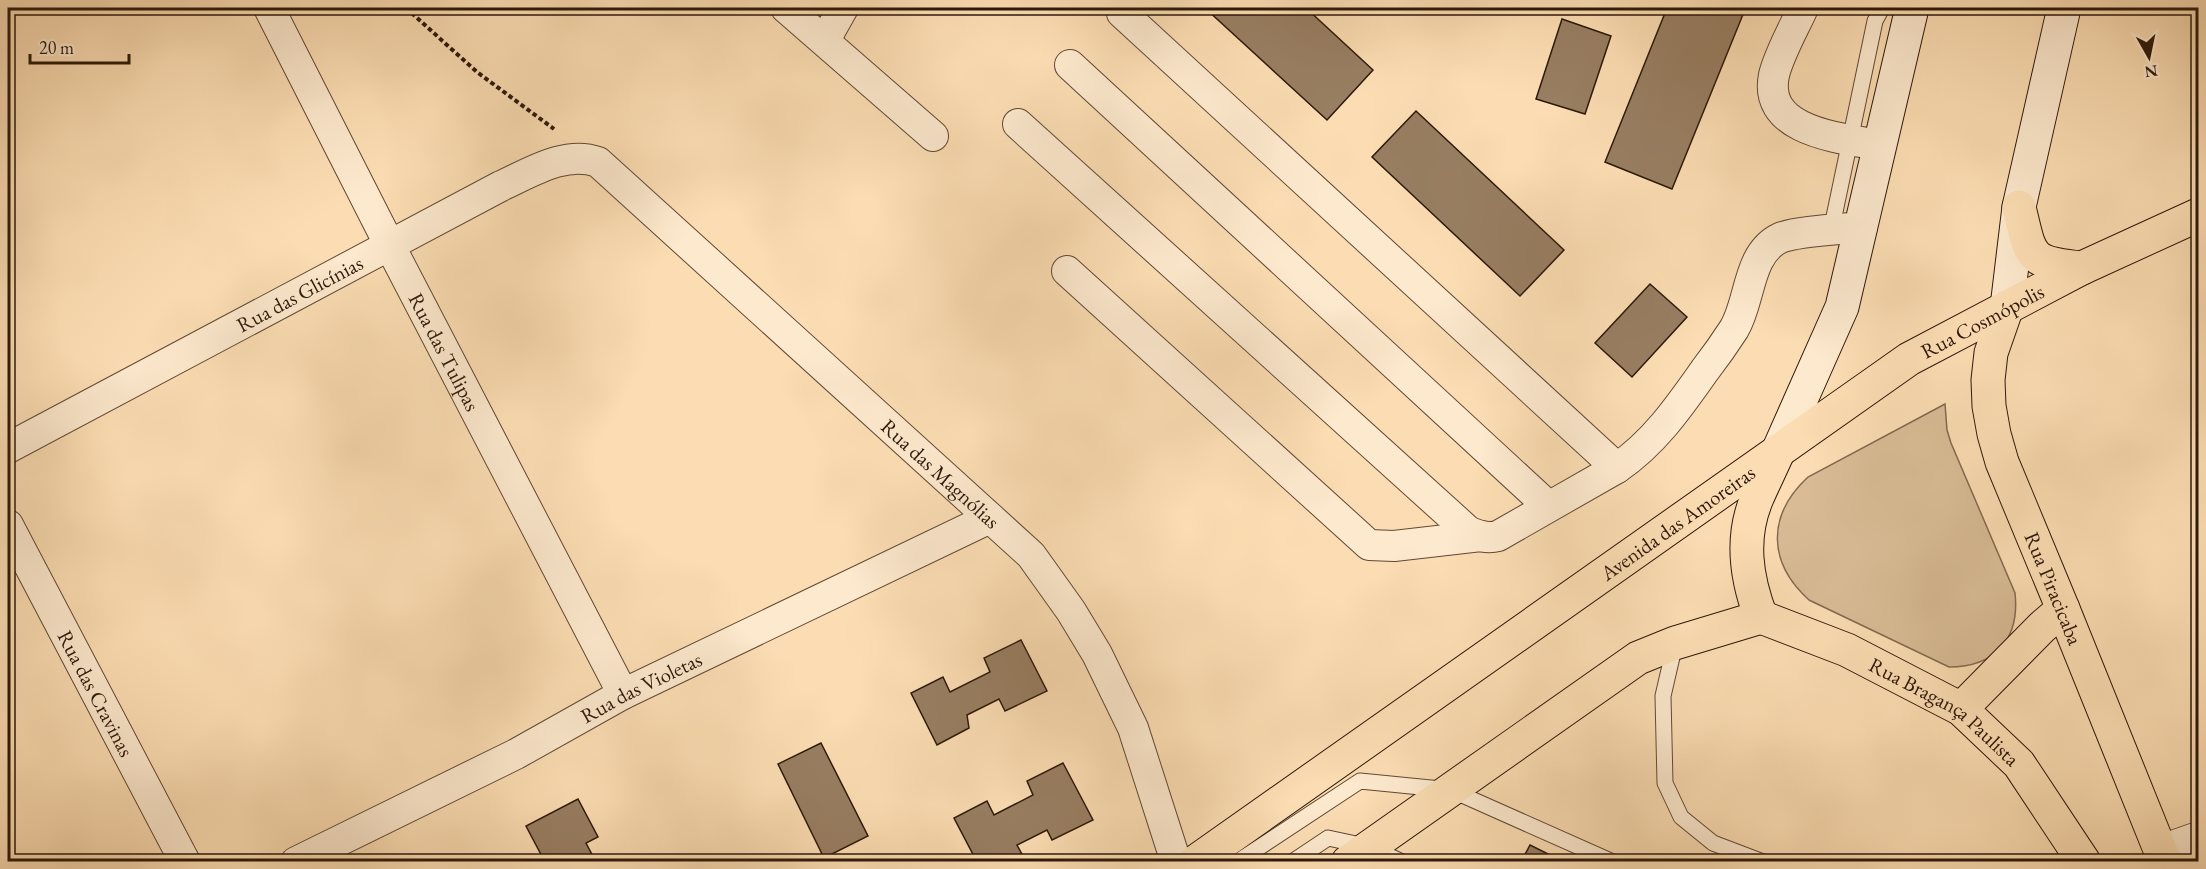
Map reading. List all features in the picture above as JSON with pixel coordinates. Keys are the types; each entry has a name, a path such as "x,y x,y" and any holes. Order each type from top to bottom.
{"main road":[{"path":"1359,854 1638,658 1675,643 1761,617 1747,570 1746,550 1749,524 1756,499 1842,307 1846,229 1864,142 1912,8"},
{"path":"2007,307 2019,207 2064,8"},
{"path":"2019,207 2028,244 2035,256 2053,265 2082,268"},
{"name":"Rua Cosmópolis","path":"1779,449 1909,359 2082,268 2199,215"},
{"name":"Rua Piracicaba","path":"2007,307 1996,335 1989,371 1989,406 1994,434 2002,462 2163,856"},
{"name":"Avenida das Amoreiras","path":"1195,861 1779,449"},
{"path":"1961,709 2063,609"},
{"name":"Rua Bragança Paulista","path":"1761,617 1847,650 1961,709 2019,764 2084,861"}],"street":[{"name":"Rua das Tulipas","path":"269,8 623,694"},
{"path":"786,8 933,136"},
{"path":"825,40 843,8"},
{"path":"1803,8 1775,72 1773,84 1777,102 1785,117 1794,123 1805,128 1864,142"},
{"path":"1122,13 1617,468"},
{"path":"1070,65 1548,506"},
{"path":"1018,124 1468,531 1491,538 1617,468 1634,457 1658,434 1735,328 1757,261 1765,249 1781,238 1846,229"},
{"name":"Rua das Glicínias","path":"8,448 501,186 543,168 580,157 598,162"},
{"name":"Rua das Magnólias","path":"598,162 1031,555 1071,611 1097,654 1133,728 1176,861"},
{"path":"1067,271 1368,545 1394,546 1481,536"},
{"name":"Rua das Violetas","path":"299,861 497,763 623,694 990,518"},
{"name":"Rua das Cravinas","path":"8,525 185,861"},
{"path":"2163,856 2199,837"}],"lane":[{"path":"1864,142 1875,21 1882,8"},
{"path":"1675,643 1663,696 1665,783 1681,817 1713,843 1763,861"},
{"path":"1237,861 1360,781 1451,790 1613,861"},
{"path":"1292,861 1328,838 1359,854 1402,861"}],"path":[{"path":"406,8 477,72 598,162"}],"shaded area":[{"path":"1945,404 1947,430 1951,443 2015,593 2013,624 2001,647 1991,656 1979,662 1949,667 1809,600 1785,570 1779,554 1777,538 1779,523 1785,507 1808,477"}],"building":[{"path":"1205,8 1306,8 1373,70 1327,120"},
{"path":"1667,8 1733,8 1744,12 1672,189 1605,162"},
{"path":"1562,19 1611,36 1585,114 1536,99"},
{"path":"1416,111 1564,250 1520,296 1372,157"},
{"path":"1650,284 1687,317 1632,377 1595,343"},
{"path":"1021,640 1047,691 1005,711 999,699 967,715 969,728 937,745 911,693 943,677 950,692 990,672 984,658"},
{"path":"821,743 868,836 824,858 778,764"},
{"path":"1063,763 1093,820 1052,840 1047,830 1017,845 1023,856 1013,862 977,862 954,818 987,801 994,815 1033,795 1027,781"},
{"path":"578,799 598,837 586,843 596,862 562,862 561,858 555,862 545,862 526,826"},
{"path":"1530,845 1564,862 1521,862"}]}
